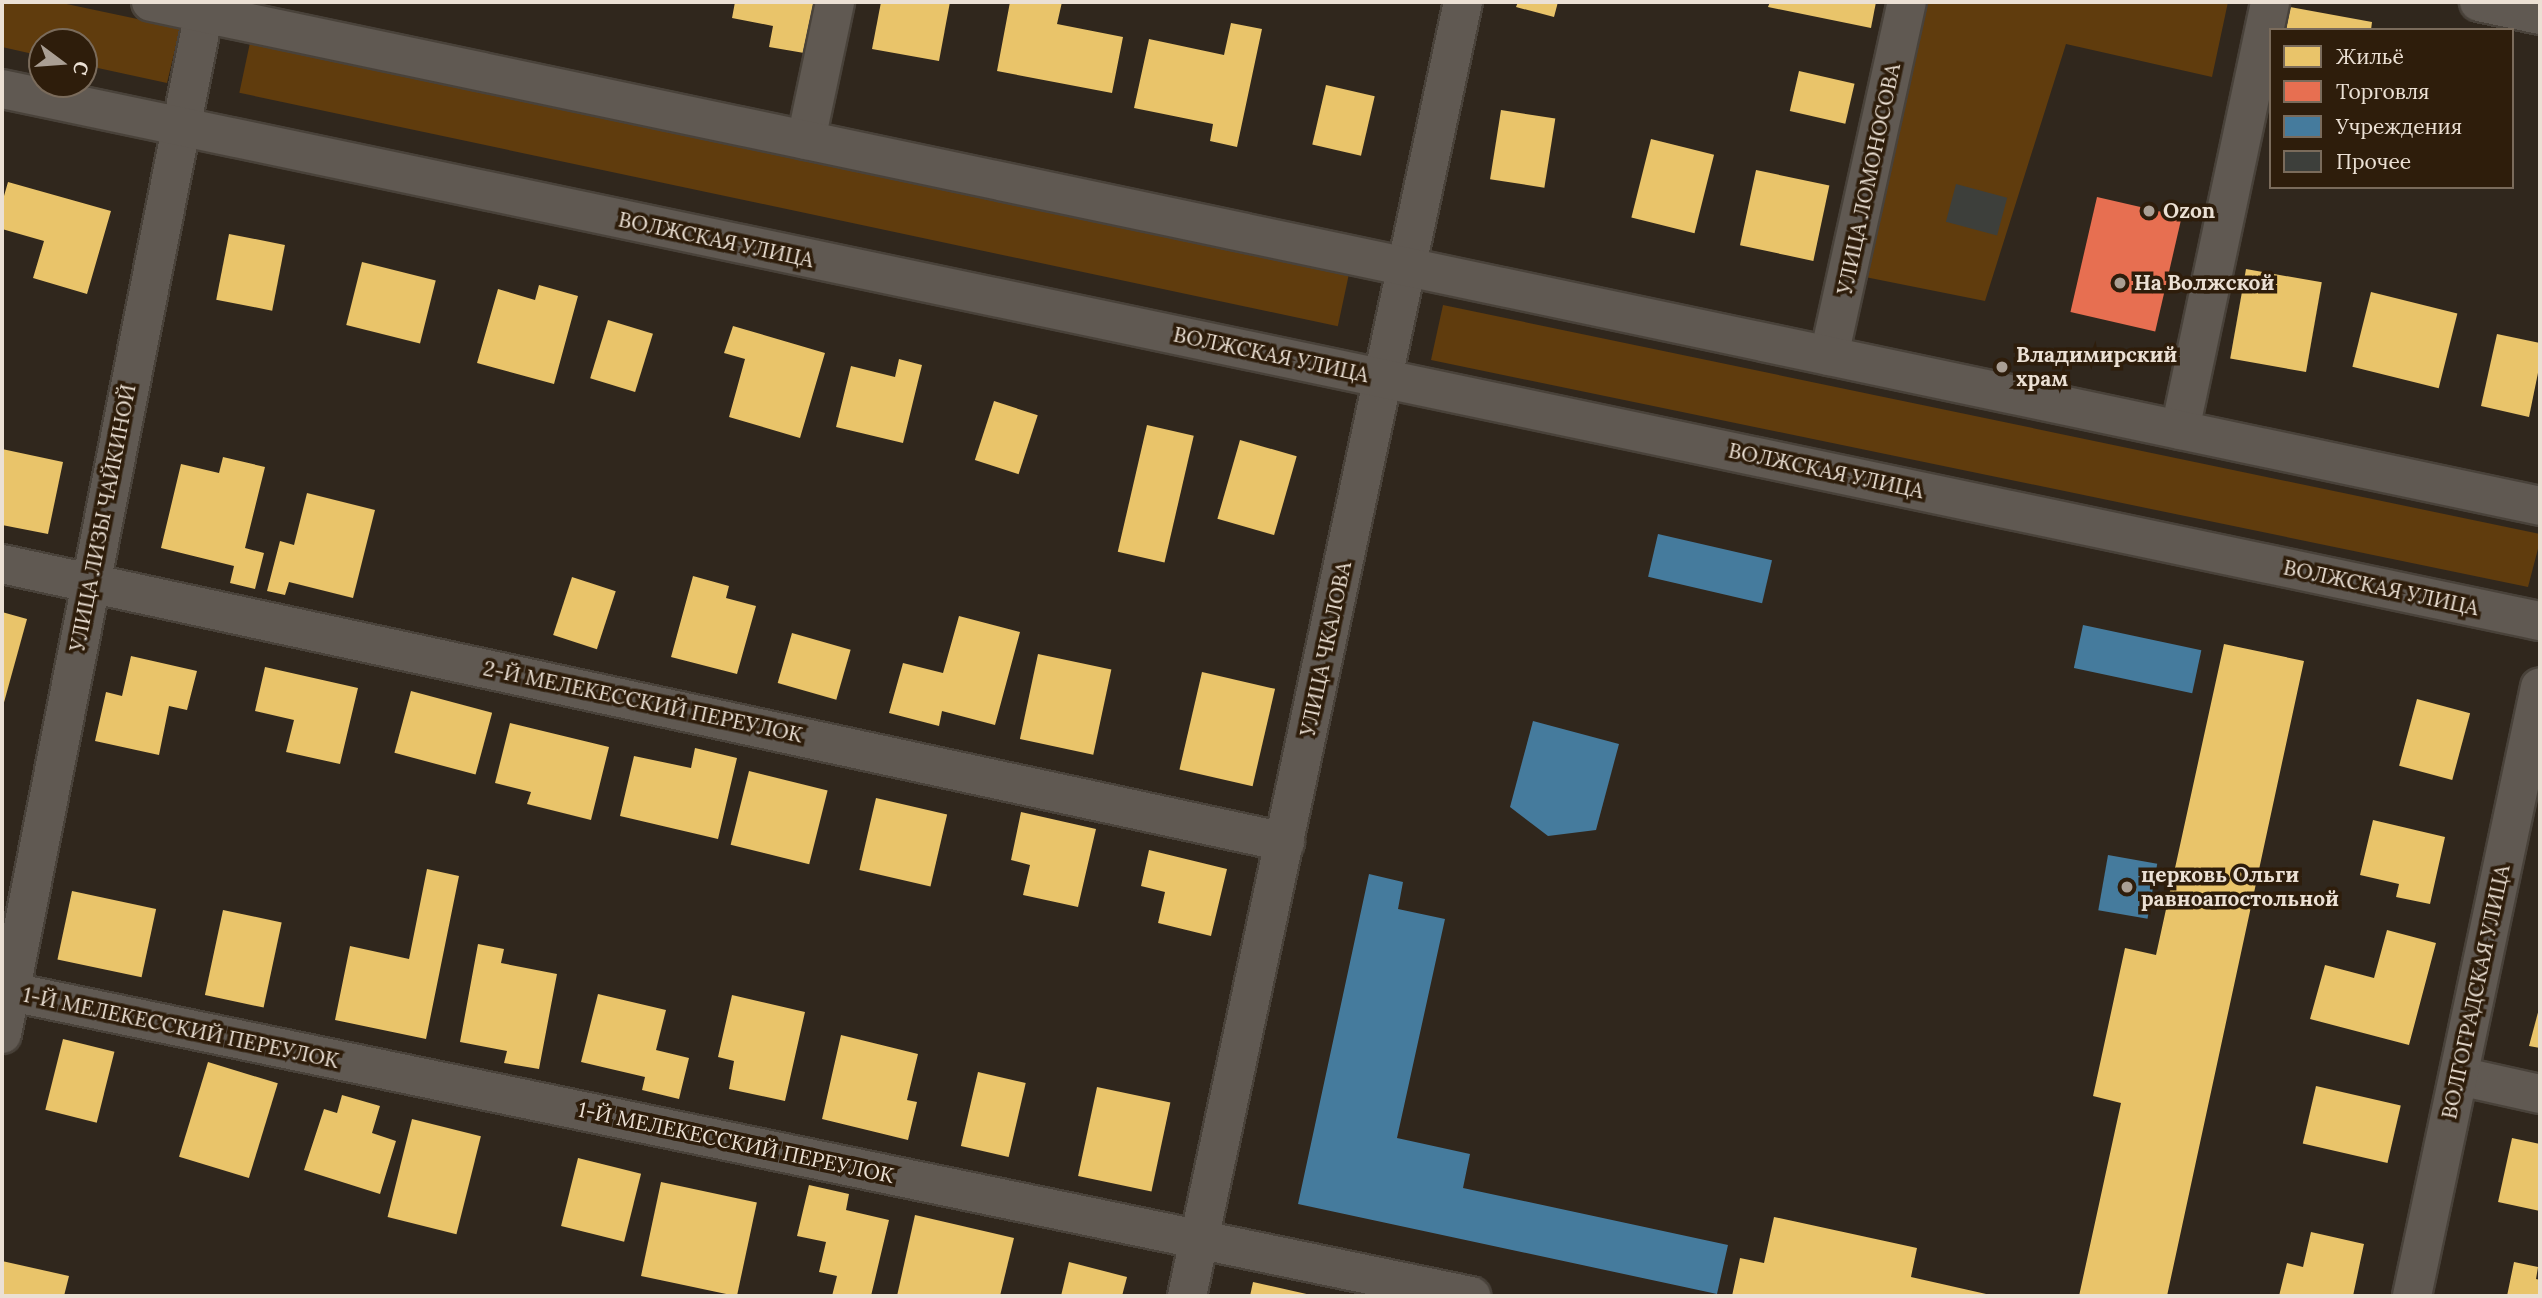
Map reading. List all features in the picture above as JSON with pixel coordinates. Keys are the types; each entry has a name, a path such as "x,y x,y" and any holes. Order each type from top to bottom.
{"street":[{"path":"151,2 205,7 806,140 2540,506"},
{"path":"806,140 835,2"},
{"name":"УЛИЦА ЧКАЛОВА","path":"1187,1296 1463,2"},
{"name":"УЛИЦА ЛОМОНОСОВА","path":"1829,356 1907,2"},
{"path":"2180,429 2270,2"},
{"path":"2479,2 2540,15"},
{"name":"УЛИЦА ЛИЗЫ ЧАЙКИНОЙ","path":"2,1034 6,991 205,7"},
{"name":"ВОЛЖСКАЯ УЛИЦА","path":"2,89 2540,621"},
{"name":"2-Й МЕЛЕКЕССКИЙ ПЕРЕУЛОК","path":"2,564 1285,842"},
{"name":"ВОЛГОГРАДСКАЯ УЛИЦА","path":"2413,1296 2540,687"},
{"name":"1-Й МЕЛЕКЕССКИЙ ПЕРЕУЛОК","path":"6,991 1471,1296"},
{"path":"2459,1076 2540,1094"}],"shaded area":[{"path":"2,2 57,2 180,28 167,83 98,68 98,28 28,28 28,53 2,47"},
{"path":"1913,2 2228,2 2212,77 2066,44 1985,301 1855,275"},
{"path":"251,38 1349,271 1338,326 239,93"},
{"path":"1443,305 2540,534 2540,541 2528,587 1431,360"}],"building: Жильё":[{"path":"735,2 819,2 810,54 769,47 773,26 732,18"},
{"path":"881,2 950,2 939,61 872,49"},
{"path":"1010,2 1062,2 1057,24 1123,37 1112,93 997,71"},
{"path":"1518,2 1558,2 1554,17 1516,7"},
{"path":"1770,2 1876,2 1871,28 1768,7"},
{"path":"2290,7 2372,22 2371,28 2286,28"},
{"path":"1231,23 1262,29 1237,147 1210,141 1213,124 1134,108 1149,39 1224,55"},
{"path":"1799,71 1855,84 1845,124 1790,111"},
{"path":"1326,85 1375,96 1361,156 1312,144"},
{"path":"1501,110 1555,119 1544,188 1490,179"},
{"path":"1651,139 1714,155 1694,233 1631,218"},
{"path":"1756,170 1829,186 1813,261 1740,245"},
{"path":"8,182 111,211 87,294 33,278 44,241 2,229 2,203"},
{"path":"229,234 285,245 272,311 216,300"},
{"path":"362,262 436,280 420,343 346,325"},
{"path":"2246,269 2322,282 2306,372 2230,359"},
{"path":"539,285 578,296 554,384 477,363 498,289 535,300"},
{"path":"2371,292 2457,314 2439,388 2352,367"},
{"path":"608,320 653,334 635,392 590,378"},
{"path":"733,326 825,353 800,438 729,417 745,359 724,353"},
{"path":"2497,334 2540,343 2540,363 2529,417 2481,406"},
{"path":"899,359 922,365 903,443 836,427 851,366 895,377"},
{"path":"994,401 1038,415 1019,474 975,460"},
{"path":"1147,425 1194,436 1165,562 1118,552"},
{"path":"1240,440 1297,456 1274,535 1217,519"},
{"path":"2,449 63,462 48,534 2,525"},
{"path":"223,457 265,467 245,548 264,553 255,589 230,583 234,566 161,548 181,464 219,473"},
{"path":"307,493 375,510 353,598 289,582 285,595 267,591 280,541 294,545"},
{"path":"693,576 729,586 726,598 756,606 737,674 671,657"},
{"path":"572,577 616,591 597,649 553,635"},
{"path":"2,612 27,619 3,706 2,705"},
{"path":"959,616 1020,632 995,725 942,711 939,726 889,713 903,663 943,673"},
{"path":"792,633 851,650 836,700 778,683"},
{"path":"2224,644 2304,661 2167,1296 2079,1296 2121,1103 2093,1096 2125,948 2156,955"},
{"path":"1038,654 1111,670 1093,755 1020,739"},
{"path":"131,656 197,671 187,710 169,706 159,755 95,741 106,692 122,696"},
{"path":"265,667 358,688 340,764 286,752 294,720 255,711"},
{"path":"1202,672 1275,689 1253,786 1180,769"},
{"path":"411,691 492,713 476,775 394,753"},
{"path":"2417,699 2470,713 2452,780 2399,766"},
{"path":"510,723 609,747 591,820 527,804 531,792 495,783"},
{"path":"695,748 737,758 718,839 620,816 634,756 691,768"},
{"path":"749,771 828,791 809,864 731,845"},
{"path":"876,798 947,814 930,887 859,870"},
{"path":"1021,812 1096,829 1078,907 1023,895 1030,865 1011,860"},
{"path":"2373,820 2445,837 2430,904 2396,897 2399,884 2360,875"},
{"path":"1149,850 1227,869 1211,936 1158,923 1165,892 1141,886"},
{"path":"427,869 459,876 426,1039 335,1020 350,946 409,959"},
{"path":"72,891 156,909 142,977 57,959"},
{"path":"223,910 282,922 264,1008 205,995"},
{"path":"2387,930 2436,943 2409,1045 2310,1019 2325,965 2374,978"},
{"path":"478,944 504,949 501,963 557,974 539,1069 504,1063 507,1051 460,1042"},
{"path":"598,994 666,1010 656,1050 689,1058 679,1099 642,1090 645,1077 581,1062"},
{"path":"732,995 805,1012 785,1101 729,1089 734,1061 718,1057"},
{"path":"2540,1005 2540,1048 2529,1046"},
{"path":"841,1035 918,1054 907,1100 917,1102 908,1140 822,1119"},
{"path":"63,1039 114,1052 97,1123 45,1110"},
{"path":"208,1062 278,1083 249,1178 179,1157"},
{"path":"978,1072 1026,1083 1009,1157 961,1146"},
{"path":"2316,1086 2401,1106 2387,1163 2303,1143"},
{"path":"1097,1087 1170,1103 1151,1192 1078,1176"},
{"path":"342,1095 380,1106 372,1133 396,1141 380,1194 304,1170 324,1109 337,1113"},
{"path":"412,1119 481,1136 456,1234 388,1217"},
{"path":"2512,1138 2540,1144 2540,1211 2498,1202"},
{"path":"578,1158 641,1174 624,1242 561,1226"},
{"path":"661,1182 757,1202 737,1296 641,1276"},
{"path":"809,1185 849,1194 846,1210 889,1220 871,1296 832,1296 837,1276 819,1272 826,1242 797,1236"},
{"path":"915,1215 1014,1238 1000,1296 897,1296"},
{"path":"1774,1217 1917,1248 1911,1277 1995,1296 1732,1296 1740,1258 1764,1263"},
{"path":"2311,1232 2364,1244 2353,1296 2279,1296 2287,1263 2303,1267"},
{"path":"2,1261 69,1276 64,1296 2,1296"},
{"path":"1069,1262 1127,1277 1122,1296 1061,1296"},
{"path":"2514,1262 2538,1267 2536,1279 2540,1280 2540,1296 2507,1296"},
{"path":"1253,1282 1311,1295 1311,1296 1250,1296"}],"building: Торговля":[{"path":"2097,197 2182,217 2155,332 2070,312"}],"building: Учреждения":[{"path":"1658,534 1772,560 1762,603 1648,577"},
{"path":"2083,625 2201,650 2192,693 2074,668"},
{"path":"1533,721 1619,744 1596,830 1548,836 1510,807"},
{"name":"церковь Ольги равноапостольной","path":"2108,855 2157,864 2148,919 2098,910"},
{"path":"1369,874 1403,882 1398,909 1445,919 1397,1138 1470,1154 1463,1188 1728,1245 1717,1294 1298,1204"}],"building: Прочее":[{"path":"1956,184 2007,198 1997,235 1946,222"}],"place":[{"name":"Ozon","path":"2149,211"},
{"name":"На Волжской","path":"2120,283"},
{"name":"Владимирский храм","path":"2002,367"},
{"name":"церковь Ольги равноапостольной","path":"2127,887"}]}
